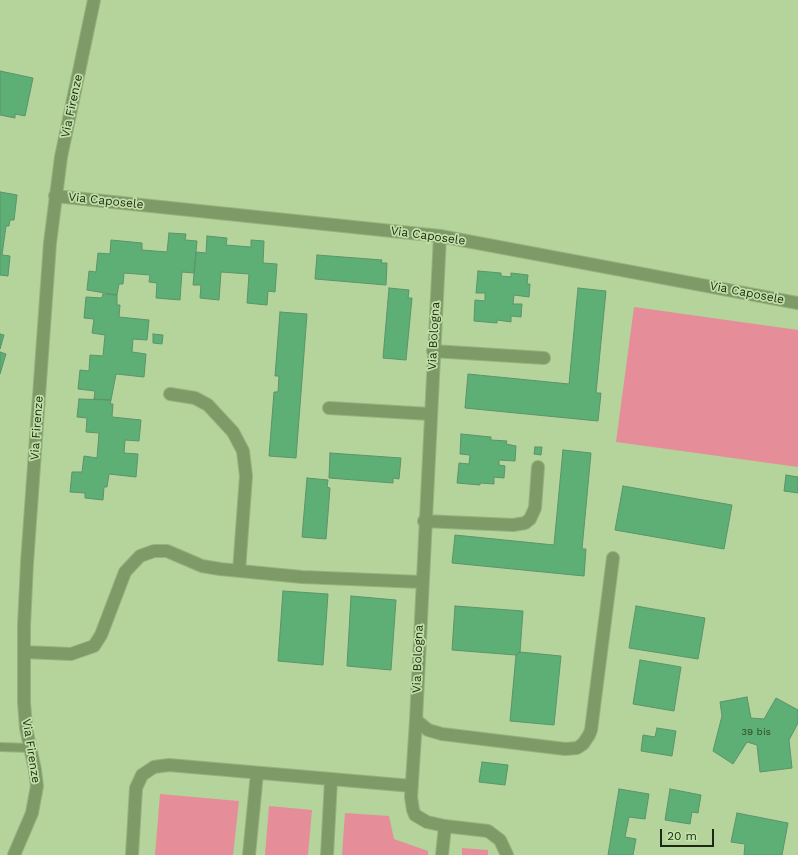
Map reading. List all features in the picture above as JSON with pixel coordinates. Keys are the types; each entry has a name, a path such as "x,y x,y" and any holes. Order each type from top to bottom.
{"street":[{"name":"Via Firenze","path":"14,855 29,824 35,803 36,776 30,748 24,702 24,652 27,563 50,243 55,196 94,0"},
{"name":"Via Caposele","path":"55,196 440,236 798,303"},
{"name":"Via Bologna","path":"440,236 424,521 411,804 415,814 427,822 445,826"},
{"path":"434,351 544,358"},
{"path":"170,394 195,398 208,405 233,432 243,451 246,476 239,571"},
{"path":"329,408 430,414"},
{"path":"424,521 513,525 525,522 530,519 535,508 538,467"},
{"path":"24,652 71,654 94,646 101,635 124,572 134,560 146,553 154,551 167,550 202,566 239,571 302,577 421,582"},
{"path":"416,720 428,730 442,734 565,749 577,748 583,744 589,735 590,730 613,558"},
{"path":"132,855 136,788 142,775 154,767 169,765 412,786"},
{"path":"249,855 257,773"},
{"path":"326,855 331,780"},
{"path":"442,855 445,826 488,831 500,840 506,855"}],"lane":[{"path":"0,747 30,748"}],"shaded area":[{"path":"634,307 798,330 798,467 616,442"},
{"path":"160,794 239,801 233,855 155,855"},
{"path":"269,806 312,810 308,855 265,855"},
{"path":"345,813 389,816 394,839 428,851 428,855 342,855"},
{"path":"462,848 488,850 488,855 462,855"}],"building":[{"path":"0,71 33,78 25,116 15,114 15,118 0,115"},
{"path":"0,192 17,195 14,220 10,220 9,226 6,226 2,255 10,256 8,276 0,275"},
{"path":"169,233 186,234 185,240 197,241 194,273 182,272 180,300 156,298 157,283 149,282 150,275 124,273 123,284 119,284 117,295 87,290 89,271 96,272 98,253 110,254 111,240 142,243 142,250 167,252"},
{"path":"207,236 227,238 226,245 251,247 251,240 264,241 263,263 277,264 275,292 268,291 267,305 247,303 249,274 221,272 219,300 200,298 201,285 193,285 196,252 206,253"},
{"path":"317,255 382,260 381,263 387,263 386,285 315,279"},
{"path":"478,271 501,273 501,276 511,277 511,273 528,275 527,284 530,284 529,297 514,295 513,304 522,304 521,317 511,316 511,322 497,320 497,323 474,321 475,300 485,301 485,293 476,293"},
{"path":"389,288 409,290 408,298 412,298 406,360 383,358"},
{"path":"578,288 606,291 596,393 601,393 598,421 465,408 468,374 569,384"},
{"path":"103,294 117,295 117,305 120,305 119,317 149,320 147,340 133,339 132,352 146,354 144,377 116,374 111,400 94,399 95,391 78,389 80,370 89,371 90,355 103,356 105,335 92,333 94,319 84,318 86,297 102,298"},
{"path":"280,312 307,314 296,458 269,456 274,392 278,392 279,376 275,376"},
{"path":"0,334 4,335 0,349"},
{"path":"153,334 163,335 162,344 153,343"},
{"path":"0,352 6,354 0,374"},
{"path":"79,399 111,400 110,404 113,404 112,417 141,420 139,441 125,440 124,453 138,454 136,477 109,474 107,487 104,487 103,500 85,498 85,493 70,492 72,472 82,472 84,456 97,458 99,433 86,432 87,418 77,417"},
{"path":"461,434 491,437 491,440 507,441 506,444 516,446 515,461 499,460 499,465 505,466 504,478 494,477 494,484 480,483 480,485 457,483 459,463 469,464 470,455 460,454"},
{"path":"535,447 542,447 541,455 534,454"},
{"path":"563,450 591,453 582,549 586,549 584,576 452,563 455,535 554,545"},
{"path":"330,453 401,458 399,479 393,478 393,483 329,478"},
{"path":"786,475 798,477 798,493 784,491"},
{"path":"307,478 328,480 327,487 330,488 326,539 302,537"},
{"path":"623,486 732,505 724,549 615,530"},
{"path":"283,591 328,594 323,665 278,661"},
{"path":"351,596 396,600 391,670 347,666"},
{"path":"455,606 523,611 520,652 516,655 452,650"},
{"path":"636,606 705,618 698,659 629,648"},
{"path":"520,652 561,656 554,725 510,721 516,655"},
{"path":"640,660 681,667 674,711 633,704"},
{"path":"747,697 751,718 764,719 776,698 798,710 798,723 789,740 792,768 760,772 757,745 747,742 733,764 713,751 722,716 720,702"},
{"path":"657,728 676,731 672,756 641,751 643,735 655,737"},
{"path":"482,762 508,765 505,785 479,782"},
{"path":"619,789 649,794 645,819 629,817 625,837 636,839 633,855 608,855"},
{"path":"670,789 701,795 698,813 692,812 690,824 665,820"},
{"path":"737,813 788,823 782,855 744,855 745,844 731,842"}]}
